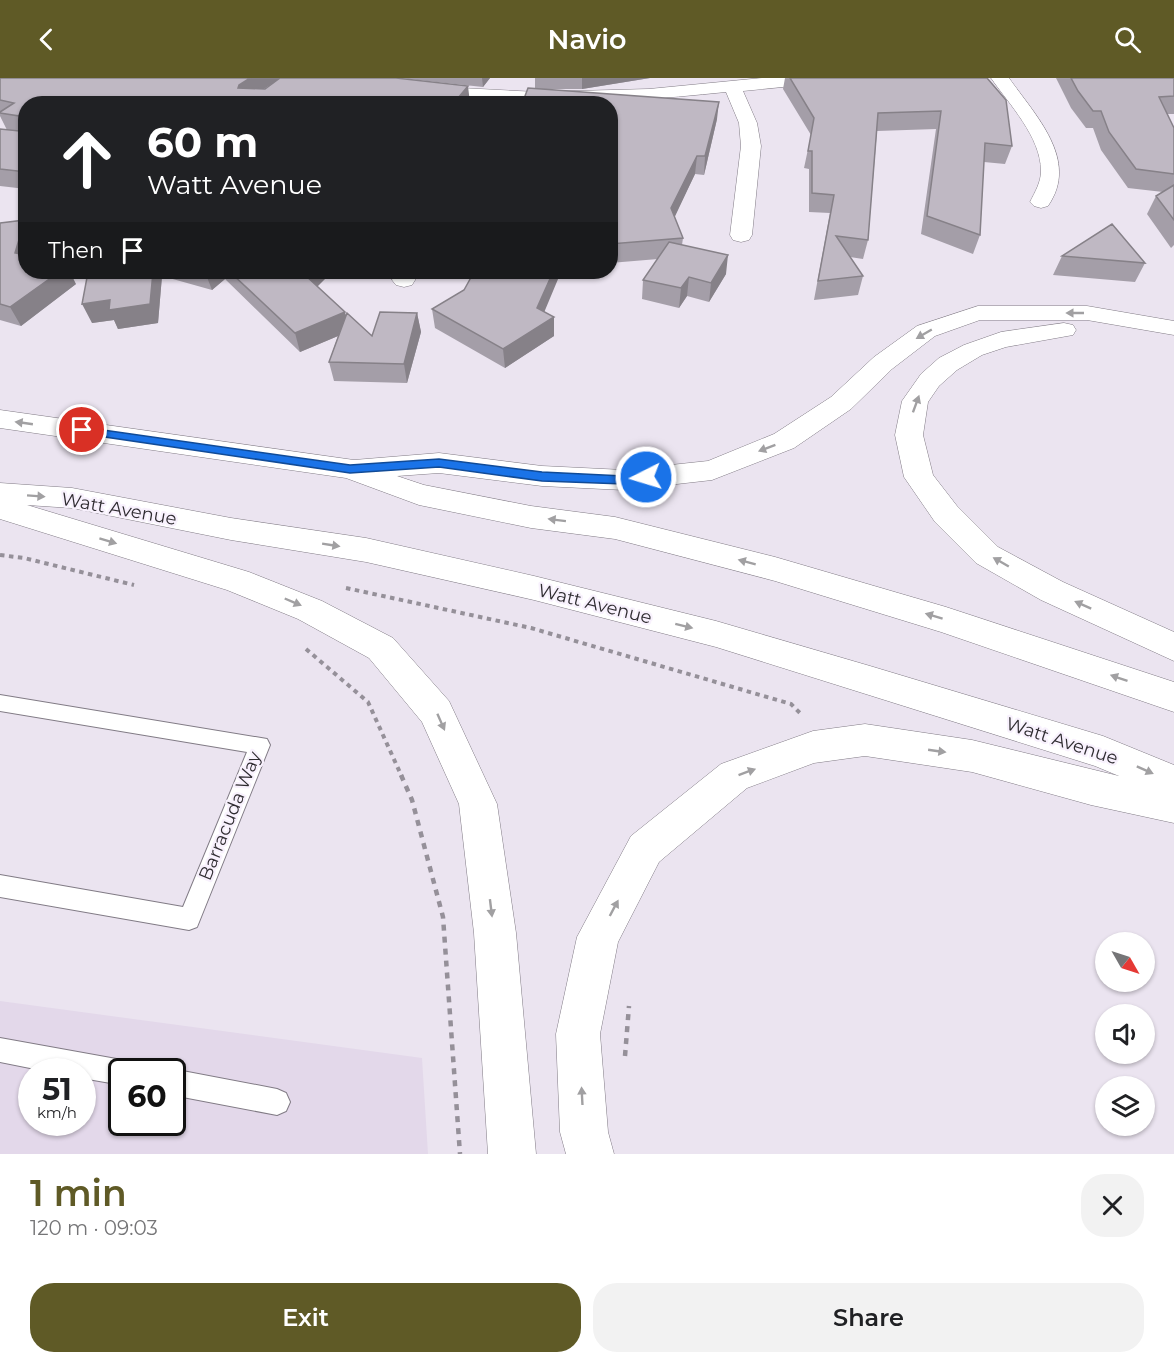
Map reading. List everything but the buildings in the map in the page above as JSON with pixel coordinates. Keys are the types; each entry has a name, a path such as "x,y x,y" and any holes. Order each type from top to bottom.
{"main road":[{"path":"349,78 469,96"},
{"path":"609,96 823,78"},
{"path":"1000,78 1041,140 1048,157 1051,172 1049,187 1041,202"},
{"path":"732,86 748,123 751,146 741,234"},
{"path":"0,420 350,469 439,463 542,476 624,480 712,470 784,441 841,403 883,363 926,332 978,313 1087,314 1174,328"},
{"path":"1174,344 1118,334 1066,330 1001,340 973,350 948,364 930,380 915,401 909,435 920,477 946,514 987,555 1052,591 1174,647"},
{"path":"350,469 419,495 531,517 615,528 764,566 946,620 1174,697"},
{"name":"Watt Avenue","path":"0,493 72,498 231,529 366,550 534,588 716,634 870,680 1103,752 1174,783"},
{"path":"0,508 238,581 310,610 381,648 436,712 478,804 495,933 512,1154"},
{"path":"590,1154 584,1132 578,1034 598,937 645,849 734,776 813,747 865,740 972,756 1091,788 1174,805"}],"lane":[{"name":"Barracuda Way","path":"0,703 260,745 189,919 0,886"},
{"path":"0,1050 108,1070"},
{"path":"186,1085 277,1102"}],"path":[{"path":"0,555 24,558 145,588"},
{"path":"341,587 531,628 791,704 800,710 803,718"},
{"path":"297,645 306,649 368,702 412,800 443,917 460,1154"},
{"path":"624,1068 630,999"}],"shaded area":[{"path":"0,1001 422,1058 428,1154 0,1154"}],"route":[{"path":"82,430 350,469 439,463 542,476 624,480 646,477"}]}
